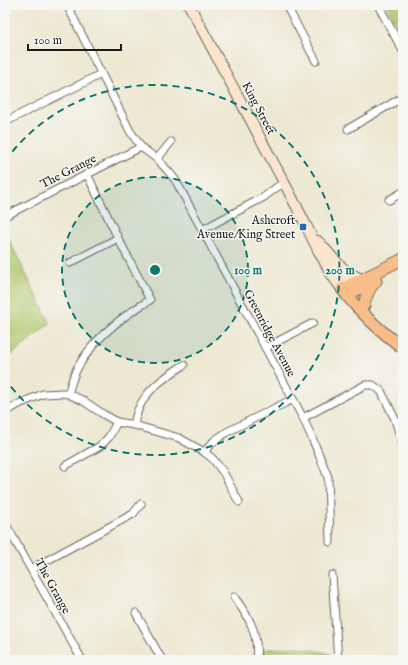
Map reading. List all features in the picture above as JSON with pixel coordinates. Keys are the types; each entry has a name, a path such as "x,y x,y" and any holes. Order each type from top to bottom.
{"main road":[{"name":"King Street","path":"189,5 332,275 403,340"},
{"name":"King Street","path":"306,225 318,240 348,291 377,328 403,348"},
{"path":"318,240 339,265 352,275 363,279"},
{"path":"348,291 363,279 403,259"},
{"path":"348,291 379,278 403,263"},
{"path":"364,305 367,294 379,278"}],"street":[{"name":"Greenridge Avenue","path":"67,5 130,131 141,147 157,159 176,181 303,418 328,477 330,542"},
{"path":"286,5 316,61"},
{"path":"378,5 403,51"},
{"path":"5,122 101,74"},
{"path":"348,129 403,97"},
{"path":"157,159 171,142"},
{"name":"The Grange","path":"5,216 141,147"},
{"path":"68,394 77,369 87,353 101,337 133,311 150,300 87,174"},
{"path":"202,230 264,197 280,192 286,186"},
{"path":"389,200 403,192"},
{"path":"70,263 118,238"},
{"path":"265,348 313,323"},
{"path":"134,425 143,399 164,378 184,364"},
{"path":"303,418 365,384 373,385 381,391 395,419 403,446"},
{"path":"5,412 21,403 43,394 62,392 68,394 82,400 117,422 134,425 179,438 204,452 212,458 223,472 239,502"},
{"path":"204,452 214,442 228,432 293,399"},
{"path":"65,466 100,446 109,437 117,422"},
{"path":"31,569 133,514 141,504"},
{"name":"The Grange","path":"5,523 82,660"},
{"path":"332,575 338,660"},
{"path":"234,597 252,624 256,638 256,660"},
{"path":"136,613 162,660"}],"green space":[{"path":"386,5 403,5 403,36"},
{"path":"5,232 50,323 5,360"},
{"path":"299,647 330,654 329,660 260,660 259,650"}],"place":[{"name":"Ashcroft Avenue/King Street","path":"303,227"}]}
